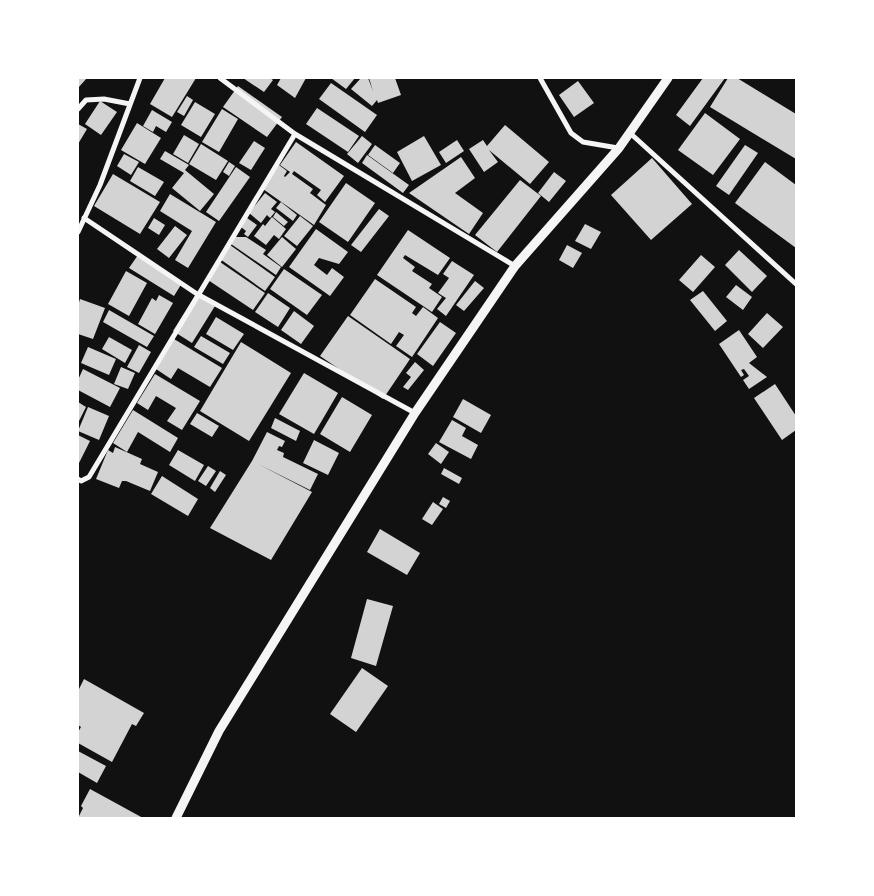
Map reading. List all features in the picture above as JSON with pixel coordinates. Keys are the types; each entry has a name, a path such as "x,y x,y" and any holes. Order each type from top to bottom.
{"street":[{"path":"78,232 100,185 140,78"},
{"path":"220,78 295,134 515,266"},
{"path":"540,78 570,133 583,142 619,148"},
{"path":"176,818 220,731 415,413 515,266 619,148 668,78"},
{"path":"78,109 86,100 104,99 130,104"},
{"path":"630,133 796,284"},
{"path":"78,479 82,481 90,477 197,294 295,134"},
{"path":"84,218 197,294 415,413"}],"building":[{"path":"78,78 87,78 78,88"},
{"path":"165,78 196,78 172,117 150,104"},
{"path":"243,78 270,78 273,80 264,92"},
{"path":"281,78 306,78 295,98 277,85"},
{"path":"331,78 355,78 346,89"},
{"path":"361,78 368,78 373,91 369,78 395,78 401,95 378,103 377,100 372,106 351,89"},
{"path":"703,78 725,78 690,126 676,115"},
{"path":"728,78 737,78 796,114 796,159 710,107"},
{"path":"578,81 594,103 574,117 559,95"},
{"path":"331,83 377,115 365,132 319,99"},
{"path":"238,86 282,117 267,137 223,107"},
{"path":"187,96 193,100 184,116 177,112"},
{"path":"100,101 117,112 101,135 85,124"},
{"path":"195,102 215,114 201,137 181,125"},
{"path":"317,108 359,136 348,152 306,124"},
{"path":"222,109 238,119 219,152 202,142"},
{"path":"152,110 172,122 166,132 156,126 153,132 143,126"},
{"path":"705,113 740,139 713,175 678,150"},
{"path":"137,123 161,138 145,164 121,150"},
{"path":"78,124 87,129 78,144"},
{"path":"505,125 549,162 530,184 489,150 498,162 484,172 469,149 483,140 487,146"},
{"path":"184,135 199,144 188,163 173,154"},
{"path":"362,136 372,144 358,163 347,154"},
{"path":"424,136 441,165 412,181 397,152"},
{"path":"457,140 464,151 446,163 439,152"},
{"path":"254,141 265,148 251,170 239,163"},
{"path":"296,142 344,176 325,202 317,195 321,190 294,171 292,174 313,189 310,193 326,205 314,225 263,189 279,165 287,171 285,177 290,172 280,165"},
{"path":"201,144 228,161 216,180 189,164"},
{"path":"375,145 400,163 393,173 368,155"},
{"path":"745,145 758,153 729,195 716,186"},
{"path":"165,151 189,165 185,170 214,194 200,211 172,188 184,173 160,159"},
{"path":"124,154 139,162 131,175 117,166"},
{"path":"367,155 409,185 403,193 362,163"},
{"path":"461,157 475,178 455,193 483,213 469,234 409,193"},
{"path":"652,158 692,204 651,240 611,195"},
{"path":"229,162 235,166 229,176 223,172"},
{"path":"765,162 796,185 796,248 735,203"},
{"path":"138,167 164,182 155,196 130,181"},
{"path":"236,167 250,177 219,221 206,212"},
{"path":"554,172 566,181 549,202 538,193"},
{"path":"113,174 160,202 140,234 94,206"},
{"path":"520,180 541,196 497,252 475,235"},
{"path":"346,183 375,203 348,242 319,222"},
{"path":"265,193 277,202 271,209 275,212 270,218 267,215 261,223 249,213"},
{"path":"170,194 216,222 188,268 175,260 192,231 160,211"},
{"path":"281,202 297,215 293,221 276,208"},
{"path":"379,209 389,216 361,252 351,245"},
{"path":"276,212 288,222 284,226 273,217"},
{"path":"300,216 313,226 297,246 284,236"},
{"path":"272,217 286,229 279,239 274,235 266,245 254,236 263,224 265,226"},
{"path":"154,218 165,225 159,235 148,228"},
{"path":"247,218 257,225 248,237 244,234 246,231 241,227"},
{"path":"585,224 601,232 591,249 575,241"},
{"path":"175,226 187,235 169,258 157,249"},
{"path":"316,229 348,252 339,264 319,258 314,265 327,275 332,268 344,277 330,296 289,267"},
{"path":"408,230 450,258 438,275 405,255 403,258 415,267 412,271 432,284 429,288 442,297 432,312 377,275"},
{"path":"235,237 246,237 266,250 263,254 281,267 276,275 231,244"},
{"path":"282,237 296,249 282,267 267,255"},
{"path":"230,245 275,277 265,291 220,259"},
{"path":"567,245 582,253 573,268 559,260"},
{"path":"739,250 767,276 752,292 725,265"},
{"path":"138,255 182,283 174,296 129,268"},
{"path":"701,255 715,267 693,292 679,280"},
{"path":"452,261 474,275 446,316 437,309 446,298 438,293 449,278 443,274"},
{"path":"220,262 265,293 253,310 208,280"},
{"path":"284,269 322,295 307,315 270,289"},
{"path":"126,271 147,283 129,316 108,304"},
{"path":"375,279 416,307 412,313 416,316 423,307 438,318 412,357 396,346 404,335 399,332 391,344 350,315"},
{"path":"475,281 484,288 464,311 456,305"},
{"path":"736,285 752,297 743,310 726,297"},
{"path":"703,291 727,321 715,331 690,300"},
{"path":"268,293 290,308 278,327 255,312"},
{"path":"196,294 215,306 192,343 173,331"},
{"path":"159,295 173,303 155,334 138,324 152,298 156,301"},
{"path":"80,299 105,308 93,339 78,334 78,306"},
{"path":"109,310 154,336 147,347 103,322"},
{"path":"294,311 314,326 301,344 281,330"},
{"path":"767,313 783,327 763,348 748,334"},
{"path":"348,316 410,359 383,399 320,356"},
{"path":"216,317 244,334 233,350 206,334"},
{"path":"440,322 456,333 433,366 417,354"},
{"path":"739,330 757,357 749,363 767,377 749,389 743,380 749,376 744,369 741,370 744,375 741,377 719,344"},
{"path":"201,336 230,353 223,364 194,347"},
{"path":"109,337 132,350 125,363 102,349"},
{"path":"174,339 222,368 210,387 178,368 171,379 156,369"},
{"path":"241,342 291,373 249,441 200,411"},
{"path":"139,345 151,352 139,373 127,367"},
{"path":"88,347 116,359 109,375 81,363"},
{"path":"415,362 424,370 408,390 403,387 411,377 406,373"},
{"path":"121,367 135,373 128,389 114,384"},
{"path":"83,369 120,388 110,407 78,390 78,380"},
{"path":"304,373 338,393 314,434 279,414"},
{"path":"155,374 200,401 182,430 167,421 176,408 156,396 148,410 137,403"},
{"path":"775,384 796,416 796,430 782,440 754,398"},
{"path":"342,397 372,415 350,452 320,434"},
{"path":"463,399 491,415 481,433 453,417"},
{"path":"78,402 86,407 78,423"},
{"path":"88,407 109,416 99,440 78,431"},
{"path":"133,410 178,438 170,452 138,432 127,452 113,443"},
{"path":"197,413 219,426 212,437 190,424"},
{"path":"275,418 300,431 296,441 271,428"},
{"path":"452,420 466,428 462,436 478,445 471,459 439,442"},
{"path":"267,432 285,441 282,447 279,446 277,450 284,453 283,457 318,474 310,490 258,464 312,492 271,560 210,528 252,461"},
{"path":"78,435 90,441 79,463 78,462"},
{"path":"314,440 339,453 328,475 303,463"},
{"path":"436,443 449,452 441,464 428,454"},
{"path":"115,447 142,459 140,464 158,472 150,491 126,481 122,481 119,488 96,479 108,450 113,453"},
{"path":"178,450 204,465 195,481 169,465"},
{"path":"208,466 216,471 206,486 198,481"},
{"path":"444,468 462,478 459,484 441,474"},
{"path":"220,471 226,475 215,492 210,488"},
{"path":"162,476 198,499 188,516 151,494"},
{"path":"443,497 450,501 446,508 439,504"},
{"path":"433,502 443,509 432,525 422,519"},
{"path":"380,529 420,553 407,575 367,552"},
{"path":"367,599 393,606 376,666 351,658"},
{"path":"362,668 388,686 356,732 330,714"},
{"path":"84,679 144,713 136,726 132,724 112,762 78,743 78,732 81,727 78,725 78,691"},
{"path":"78,751 106,766 97,783 78,772"},
{"path":"90,789 143,818 78,818 83,808 81,806"}]}
